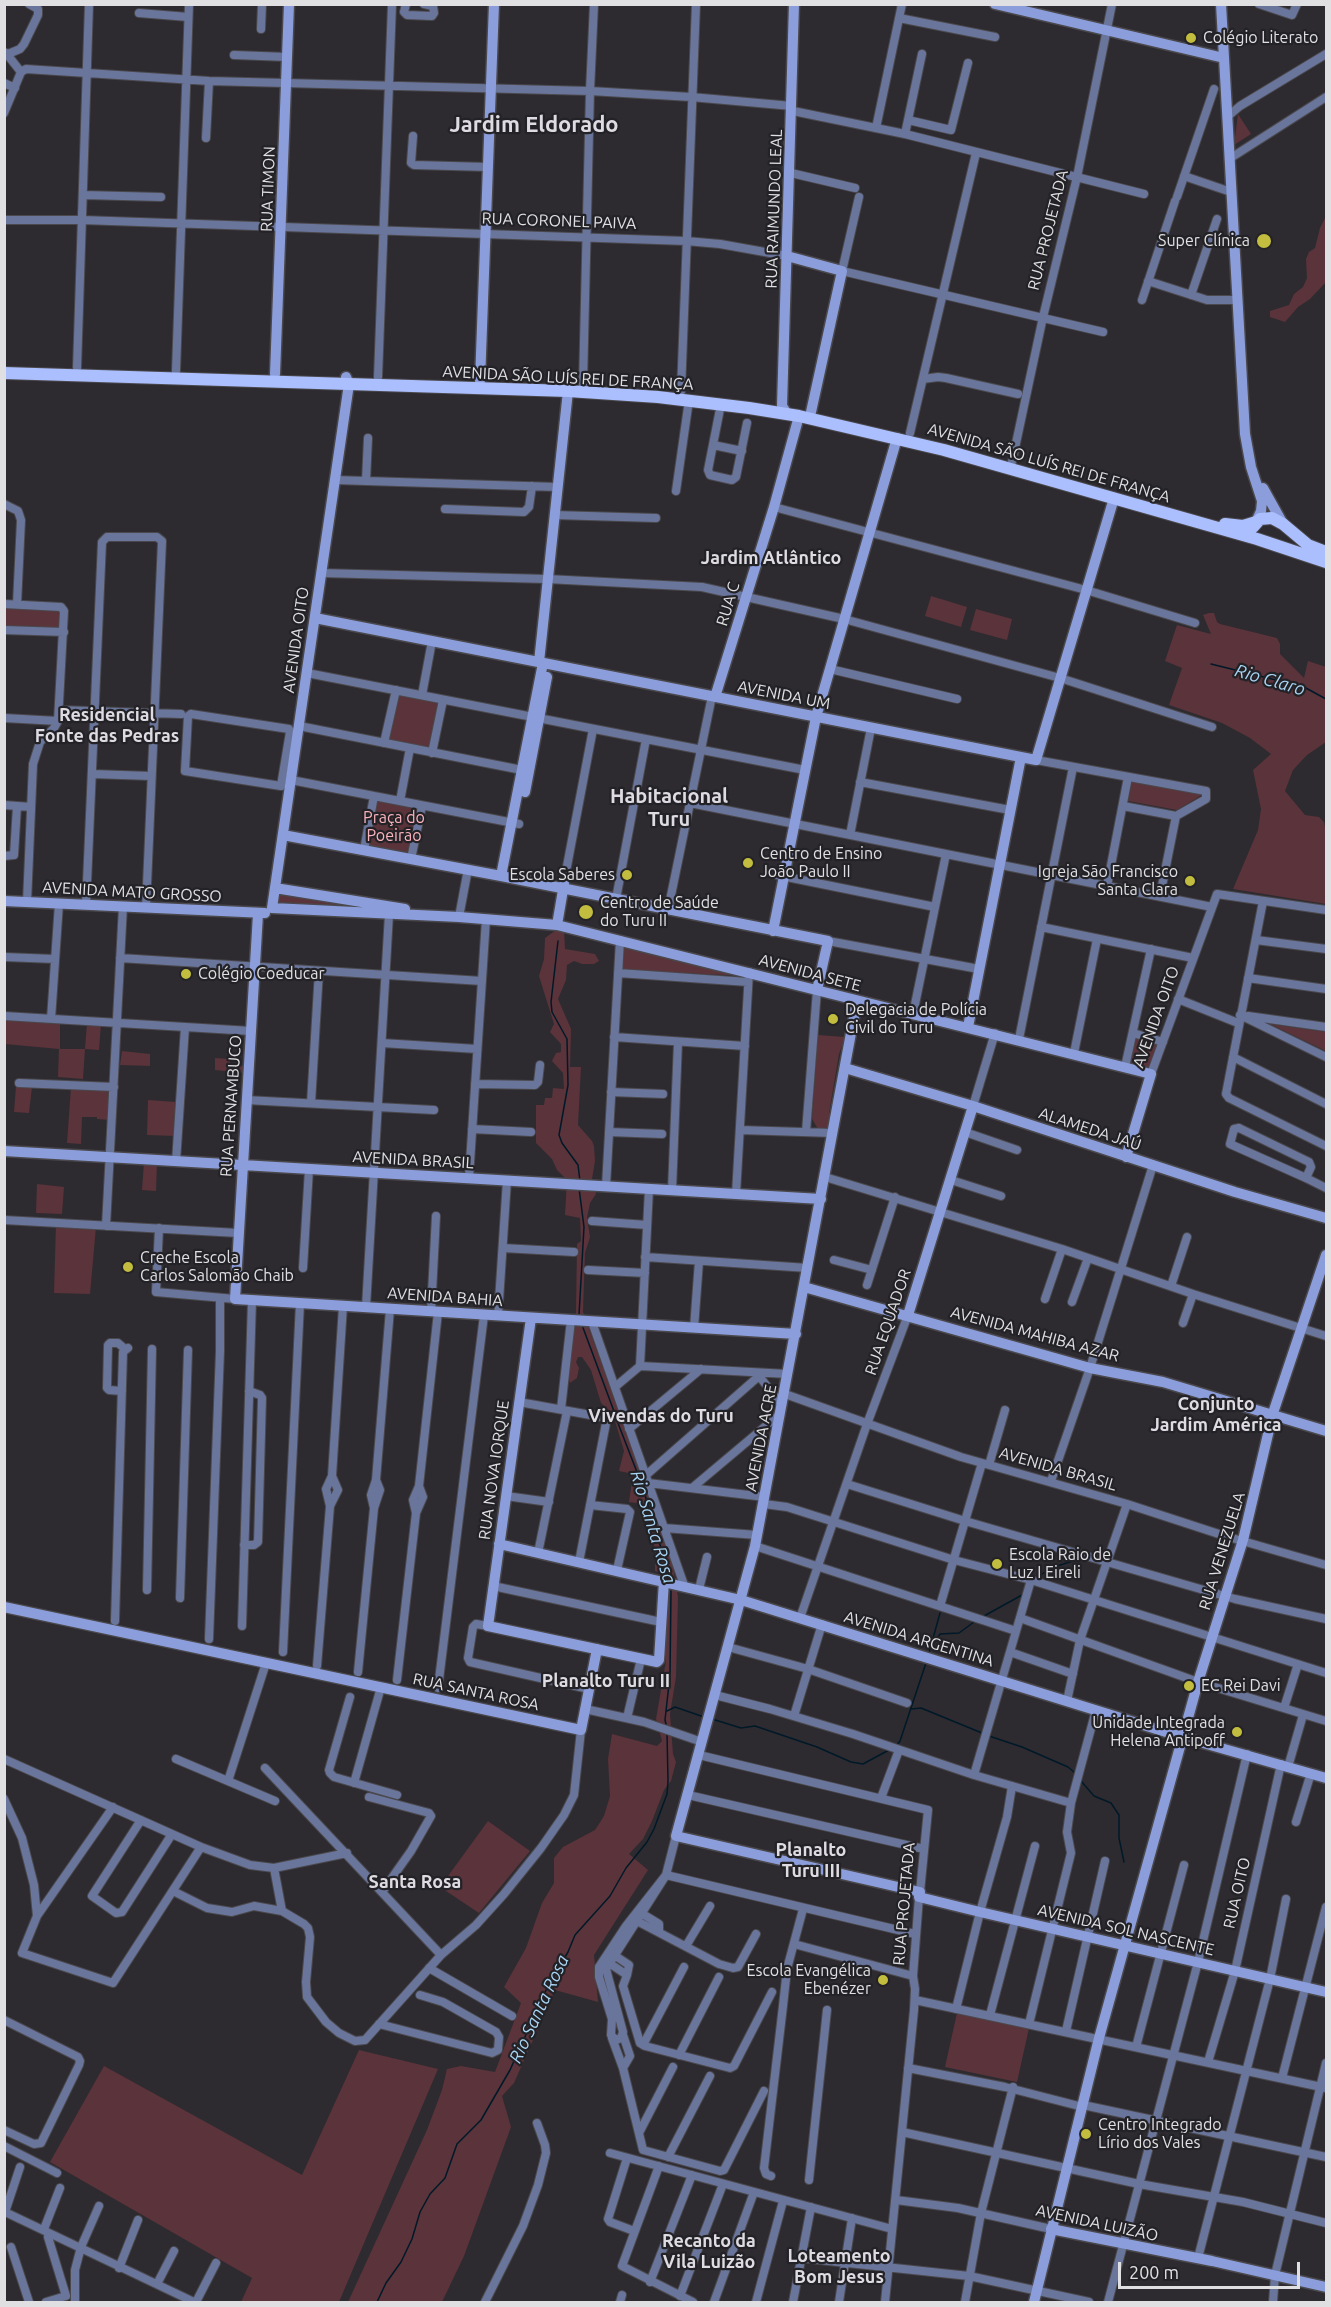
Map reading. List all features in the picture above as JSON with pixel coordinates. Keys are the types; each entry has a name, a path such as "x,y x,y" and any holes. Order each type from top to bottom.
{"main road":[{"name":"AVENIDA SÃO LUÍS REI DE FRANÇA","path":"4,365 275,374 347,380 378,377 568,391 685,396 721,404 795,412 897,438 1257,539"},
{"name":"AVENIDA SÃO LUÍS REI DE FRANÇA","path":"4,373 483,384 583,384 685,396 795,412 910,434 1231,525 1243,526 1256,522"},
{"path":"1326,552 1304,542 1284,525 1268,517 1256,522 1253,529 1257,539 1326,562"},
{"path":"1276,545 1286,538 1287,530 1284,525"}],"street":[{"path":"21,72 6,54 22,47 38,15 38,9 29,4"},
{"path":"77,368 77,300 89,4"},
{"path":"176,371 189,4"},
{"path":"261,29 262,4"},
{"name":"RUA TIMON","path":"275,374 289,4"},
{"path":"378,377 392,8 405,8 407,15 432,16 434,8 424,4"},
{"path":"483,384 494,4"},
{"path":"583,384 594,4"},
{"path":"676,492 685,396 686,241 696,4"},
{"name":"RUA RAIMUNDO LEAL","path":"794,4 793,109 787,256 795,412"},
{"path":"876,128 902,4"},
{"path":"995,4 1224,58"},
{"name":"RUA PROJETADA","path":"1012,462 1043,317 1077,177 1112,4"},
{"path":"1221,4 1245,434 1251,467 1262,501 1256,522"},
{"path":"1259,4 1292,15 1297,4"},
{"path":"140,13 188,17"},
{"path":"899,18 995,37"},
{"path":"905,134 922,54"},
{"path":"1227,117 1240,106 1326,54"},
{"path":"234,56 287,57"},
{"path":"908,120 952,129 968,63"},
{"path":"4,113 21,72 26,69 209,81 491,87 691,97 793,109 905,134 1144,194"},
{"path":"206,138 209,81"},
{"path":"4,83 15,88"},
{"path":"1142,300 1214,89"},
{"path":"1230,159 1290,124 1326,98"},
{"path":"413,135 411,164 488,167"},
{"path":"910,434 976,153"},
{"path":"791,173 855,188"},
{"path":"1184,176 1231,192"},
{"path":"83,195 161,197"},
{"path":"795,412 842,271 860,196"},
{"name":"RUA CORONEL PAIVA","path":"4,220 82,219 720,244 787,256 1103,332"},
{"path":"1191,295 1217,219"},
{"path":"1149,281 1217,301 1237,300"},
{"path":"1237,300 1252,451 1262,486 1284,525"},
{"path":"923,379 946,378 1018,394"},
{"name":"AVENIDA OITO","path":"272,908 280,835 291,780 290,760 299,726 307,673 347,380"},
{"path":"506,874 536,718 544,663 547,579 568,391"},
{"path":"721,404 708,473 732,480 736,477 747,423"},
{"name":"RUA C","path":"714,697 774,507 795,412"},
{"path":"366,481 368,438"},
{"path":"770,927 813,716 830,669 897,438"},
{"path":"713,445 742,451"},
{"path":"335,480 557,487"},
{"path":"445,509 524,512 529,507 532,486"},
{"path":"1036,759 1114,498"},
{"path":"4,504 18,511 21,520 17,604"},
{"path":"774,507 1086,590 1195,623"},
{"path":"554,515 656,518"},
{"path":"86,904 103,539 107,537 159,538 162,541 146,908"},
{"path":"321,573 547,579 697,586 844,620 1060,678 1212,727"},
{"path":"4,604 61,607 64,613 58,721 37,748 33,764 27,902"},
{"name":"AVENIDA UM","path":"315,618 871,728 1206,791 1206,799 1176,816"},
{"path":"4,630 63,632"},
{"path":"422,695 432,641"},
{"path":"830,669 957,699"},
{"path":"307,673 802,770"},
{"path":"384,743 396,690"},
{"path":"669,907 700,750 714,697"},
{"path":"432,753 443,700"},
{"path":"59,710 182,714"},
{"path":"191,714 289,729 290,760 282,784 278,787 187,772 184,769 188,716 191,714"},
{"path":"4,718 58,721"},
{"path":"299,726 526,771"},
{"path":"850,835 871,728"},
{"path":"556,925 593,729"},
{"path":"616,896 646,739"},
{"path":"400,801 410,748"},
{"path":"968,1027 1021,757"},
{"path":"1019,1040 1073,767"},
{"path":"92,774 151,776"},
{"path":"1107,886 1128,777"},
{"path":"291,780 515,824"},
{"path":"860,782 1010,810"},
{"path":"364,850 374,796"},
{"path":"690,803 1212,907"},
{"path":"4,806 31,807"},
{"path":"4,856 14,855 17,806"},
{"path":"411,859 422,806"},
{"path":"1123,806 1176,816 1160,896"},
{"path":"280,835 506,874 770,927 828,941 979,969"},
{"path":"913,1014 946,854"},
{"path":"459,917 468,869"},
{"path":"781,876 935,907"},
{"name":"AVENIDA SETE","path":"275,888 459,917"},
{"name":"AVENIDA OITO","path":"1126,1156 1163,1042 1217,894 1263,901"},
{"name":"AVENIDA MATO GROSSO","path":"4,901 258,914"},
{"path":"1326,910 1263,901 1239,1019 1227,1096 1326,1146"},
{"path":"51,1019 59,903"},
{"path":"106,1226 123,906"},
{"path":"258,914 266,913 272,908"},
{"name":"AVENIDA SETE","path":"272,908 459,917 556,925 620,940 748,977 817,990 1152,1074"},
{"name":"RUA PERNAMBUCO","path":"235,1299 258,914"},
{"path":"366,1307 389,914"},
{"path":"469,1178 486,919"},
{"path":"1041,927 1193,958"},
{"path":"1074,1053 1097,939"},
{"path":"606,1186 620,940"},
{"path":"1256,940 1326,949"},
{"path":"806,1132 817,990 828,941"},
{"path":"1125,1066 1151,949"},
{"path":"4,957 55,959"},
{"path":"120,958 482,981"},
{"path":"311,1103 319,971"},
{"path":"618,973 748,977 736,1194"},
{"path":"1248,978 1326,989"},
{"path":"1178,999 1239,1019 1326,1057"},
{"name":"AVENIDA ACRE","path":"609,1963 666,1875 755,1546 857,1001"},
{"path":"4,1016 251,1030"},
{"path":"1239,1019 1326,1027"},
{"path":"177,1162 185,1027"},
{"path":"1133,1033 1163,1042"},
{"name":"RUA EQUADOR","path":"800,1618 867,1424 908,1315 995,1034"},
{"path":"614,1037 745,1046"},
{"path":"672,1190 678,1042"},
{"path":"382,1043 477,1049"},
{"path":"1233,1057 1326,1104"},
{"path":"475,1084 535,1085 538,1082 540,1065"},
{"name":"ALAMEDA JAÚ","path":"845,1068 1126,1156 1153,1165 1177,1177 1325,1215"},
{"path":"20,1083 114,1087"},
{"path":"611,1092 663,1094"},
{"path":"246,1100 434,1110"},
{"path":"1306,1178 1311,1167 1309,1162 1239,1128 1234,1129 1229,1141 1232,1145 1326,1188"},
{"path":"472,1129 531,1132"},
{"path":"740,1130 833,1133"},
{"path":"609,1132 662,1134"},
{"path":"965,1132 1017,1150"},
{"name":"AVENIDA BRASIL","path":"4,1151 821,1199"},
{"path":"1051,1482 1090,1368 1153,1165"},
{"path":"303,1268 309,1169"},
{"path":"825,1177 941,1210 1326,1336"},
{"path":"498,1316 507,1180"},
{"path":"951,1180 1000,1196"},
{"path":"640,1366 649,1189"},
{"path":"867,1285 895,1197"},
{"path":"397,1680 416,1513 413,1500 419,1486 436,1313 436,1216"},
{"path":"4,1220 238,1233"},
{"path":"592,1221 647,1225"},
{"name":"AVENIDA BAHIA","path":"159,1228 156,1292 235,1299 252,1303 343,1308 366,1307 390,1311 484,1317 796,1334"},
{"path":"1171,1286 1187,1237"},
{"path":"503,1248 574,1252"},
{"path":"1045,1299 1062,1249"},
{"name":"RUA VENEZUELA","path":"1035,2297 1099,2038 1151,1857 1197,1682 1243,1540 1273,1413 1326,1255"},
{"path":"645,1257 808,1268"},
{"path":"1072,1302 1088,1258"},
{"path":"834,1260 872,1270"},
{"path":"694,1328 699,1261"},
{"path":"588,1270 645,1273"},
{"name":"AVENIDA MAHIBA AZAR","path":"804,1287 1090,1368 1156,1380 1273,1413 1326,1431"},
{"path":"1183,1323 1192,1294"},
{"path":"209,1640 220,1355 220,1298"},
{"path":"242,1626 252,1303"},
{"path":"283,1652 300,1305"},
{"path":"317,1666 330,1506 338,1490 332,1476 343,1308"},
{"path":"358,1672 374,1508 380,1490 376,1480 390,1311"},
{"path":"438,1688 484,1317"},
{"name":"RUA NOVA IORQUE","path":"488,1626 531,1318"},
{"path":"581,1321 615,1387 664,1528 680,1585"},
{"path":"538,1552 581,1321"},
{"path":"115,1621 122,1391 123,1352 127,1349 110,1342 108,1345 107,1388 122,1391"},
{"path":"147,1590 152,1352"},
{"path":"180,1598 187,1354"},
{"path":"615,1387 640,1366 788,1374"},
{"path":"629,1429 701,1369"},
{"path":"693,1488 783,1404 759,1374"},
{"path":"647,1479 759,1374"},
{"path":"244,1545 254,1545 258,1542 262,1398 249,1391"},
{"path":"519,1402 609,1418 623,1415"},
{"name":"AVENIDA BRASIL","path":"783,1404 867,1424 985,1464 1127,1504 1326,1565"},
{"path":"940,1606 965,1521 1005,1410"},
{"path":"579,1562 609,1418"},
{"path":"647,1479 765,1500 832,1523 954,1560 1031,1580 1326,1673"},
{"path":"847,1484 965,1521 1224,1596 1326,1619"},
{"path":"506,1496 549,1502"},
{"path":"1066,1701 1080,1640 1127,1504"},
{"path":"590,1505 629,1510 630,1515 617,1570"},
{"path":"664,1528 757,1535"},
{"name":"AVENIDA ARGENTINA","path":"499,1544 741,1600 1182,1737 1326,1778"},
{"path":"755,1546 1016,1631"},
{"path":"699,1589 707,1557"},
{"path":"974,1775 1031,1580"},
{"path":"589,1689 470,1662 468,1658 474,1625 488,1626 655,1662 659,1660 665,1581"},
{"path":"493,1586 661,1622"},
{"name":"RUA SANTA ROSA","path":"4,1607 581,1730"},
{"path":"1020,1617 1197,1682 1326,1721"},
{"path":"794,1716 822,1624"},
{"path":"728,1647 808,1669 908,1703"},
{"path":"173,1891 207,1908 221,1911 239,1912 254,1906 282,1911 308,1928 310,1937 307,1997 326,2022 339,2033 355,2041 364,2040 441,1955 476,1925 504,1894 564,1815 576,1786 581,1730 597,1650"},
{"path":"1010,1652 1072,1674"},
{"path":"627,1718 641,1659"},
{"path":"228,1781 266,1663"},
{"path":"1284,1708 1298,1664"},
{"path":"354,1783 381,1688"},
{"path":"715,1695 794,1716 974,1775 1071,1803"},
{"path":"350,1697 329,1770 334,1777 397,1795"},
{"path":"585,1709 627,1718 702,1742"},
{"path":"1029,2024 1071,1853 1067,1832 1071,1803 1096,1710"},
{"name":"RUA OITO","path":"1208,2062 1235,1971 1285,1766 1303,1715"},
{"path":"699,1755 881,1798 896,1749"},
{"path":"1108,2302 1198,1962 1247,1754"},
{"path":"4,1759 201,1847 240,1862 274,1868 347,1853"},
{"path":"176,1759 275,1801"},
{"path":"265,1768 441,1955"},
{"path":"1296,1822 1311,1773"},
{"path":"956,2008 1005,1825 1011,1786"},
{"path":"688,1795 924,1849"},
{"path":"369,1797 430,1814 431,1819 382,1892"},
{"name":"RUA PROJETADA","path":"881,1798 929,1811 915,1934 913,1976 915,2000 885,2302"},
{"path":"4,1799 20,1831 29,1860 37,1916"},
{"path":"113,1807 37,1916 22,1953 113,1983 201,1847"},
{"path":"141,1820 92,1896 116,1913 122,1911 172,1834"},
{"name":"AVENIDA SOL NASCENTE","path":"676,1836 920,1895 980,1912 1326,1992"},
{"path":"990,2015 1035,1846"},
{"path":"1066,2031 1105,1861"},
{"path":"1136,2047 1184,1865"},
{"path":"274,1868 282,1911"},
{"path":"666,1875 915,1934"},
{"name":"AVENIDA ACRE","path":"612,2038 610,2033 612,2019 599,1977 599,1967 626,1926 666,1875"},
{"path":"1198,2259 1270,1979 1286,1899"},
{"path":"686,1947 710,1906"},
{"path":"1282,2078 1326,1907"},
{"path":"771,2176 766,2174 764,2168 787,1969 803,1909"},
{"path":"639,1917 686,1947 719,1964 736,1968 756,1934"},
{"path":"794,1944 913,1976"},
{"path":"614,1955 629,1965 623,1986 639,2040 643,2045 679,2055 732,2067 772,1992"},
{"path":"624,2068 629,2058 629,2049 622,2035 606,1973 609,1963 627,1975"},
{"path":"643,2045 684,1966"},
{"path":"429,1968 512,2016"},
{"path":"679,2055 719,1977"},
{"path":"378,2024 492,2053 498,2050 499,2037 496,2032 448,2005 420,1995"},
{"path":"915,2000 1324,2087"},
{"path":"809,2180 827,2010"},
{"path":"4,2020 78,2057 80,2065 41,2143 34,2144 4,2130"},
{"path":"612,2038 618,2040 622,2035"},
{"path":"612,2038 624,2068 643,2150 720,2171 724,2170 764,2091"},
{"path":"619,2051 629,2049"},
{"path":"1273,2302 1275,2275 1289,2214 1324,2087 1326,2063"},
{"path":"639,2133 673,2067"},
{"path":"908,2068 1326,2157"},
{"path":"668,2157 710,2076"},
{"path":"965,2302 981,2213 998,2152 1010,2088"},
{"path":"485,2302 530,2209 541,2176 546,2153 537,2123"},
{"path":"902,2132 1139,2184 1215,2196 1326,2223"},
{"path":"4,2146 57,2173"},
{"path":"610,2153 892,2229"},
{"path":"627,2158 608,2220 634,2231"},
{"path":"659,2166 622,2267 693,2302"},
{"path":"20,2167 5,2212 81,2247 119,2268 195,2302 216,2263"},
{"path":"650,2282 692,2175"},
{"path":"680,2296 723,2184"},
{"path":"44,2229 60,2188"},
{"path":"714,2302 754,2192"},
{"name":"AVENIDA LUIZÃO","path":"896,2200 981,2213 1326,2287"},
{"path":"756,2302 783,2201"},
{"path":"75,2302 74,2277 81,2247 99,2206"},
{"path":"793,2301 811,2207"},
{"path":"839,2302 852,2218"},
{"path":"119,2268 138,2220"},
{"path":"46,2302 66,2296 48,2237"},
{"path":"11,2247 29,2302"},
{"path":"157,2284 174,2252"},
{"path":"801,2258 969,2276 1035,2297 1089,2302"}],"green space":[{"path":"1238,114 1251,134 1234,145"},
{"path":"1326,216 1326,282 1285,322 1270,317 1270,311 1289,305 1294,294 1303,287 1307,278 1306,259 1309,252 1315,248"},
{"path":"931,596 967,607 961,627 925,616"},
{"path":"5,607 60,610 60,629 5,628"},
{"path":"976,609 1012,619 1007,640 970,630"},
{"path":"1214,613 1220,624 1277,638 1280,644 1280,654 1304,678 1308,661 1326,667 1326,742 1307,755 1293,770 1285,791 1305,815 1319,817 1324,822 1326,904 1233,889 1258,830 1261,809 1253,770 1271,754 1250,738 1222,723 1169,705 1182,668 1165,661 1177,625 1211,634 1203,615"},
{"path":"399,694 441,701 432,749 389,740"},
{"path":"1132,781 1200,792 1202,795 1177,810 1128,801"},
{"name":"Praça do Poeirão","path":"376,799 419,809 411,855 368,846"},
{"path":"279,892 401,910 278,902"},
{"path":"564,929 565,949 595,954 599,961 594,964 582,964 574,961 567,965 566,980 558,999 571,1029 570,1067 581,1067 578,1125 594,1146 595,1161 592,1179 596,1194 590,1203 587,1218 590,1237 585,1253 583,1312 672,1561 678,1597 676,1677 670,1714 673,1754 676,1762 671,1781 664,1790 643,1839 629,1854 648,1870 594,1955 598,2002 555,1990 514,2083 502,2096 511,2127 464,2256 442,2302 348,2302 427,2130 447,2069 461,2066 495,2072 521,2003 504,1987 526,1948 542,1903 554,1883 554,1858 563,1847 595,1830 604,1816 610,1796 608,1759 612,1734 657,1746 662,1741 656,1719 666,1661 665,1574 655,1571 655,1548 644,1504 629,1502 633,1474 619,1471 624,1451 615,1421 601,1403 591,1370 582,1357 578,1357 576,1362 579,1368 577,1378 570,1383 573,1325 576,1312 577,1244 581,1241 580,1218 565,1215 567,1180 557,1170 552,1159 536,1143 536,1105 544,1105 545,1098 552,1098 553,1088 564,1089 563,1073 552,1061 556,1053 561,1052 561,1044 550,1032 554,1024 539,976 544,959 545,938 556,930"},
{"path":"624,945 745,976 622,970"},
{"path":"4,1019 60,1022 60,1049 85,1049 83,1079 58,1077 59,1049 5,1044"},
{"path":"87,1023 101,1024 99,1050 85,1049"},
{"path":"1270,1024 1326,1032 1326,1051"},
{"path":"818,1035 845,1037 839,1054 829,1113 831,1120 827,1129 818,1129 812,1119"},
{"path":"1135,1038 1158,1044 1150,1068 1130,1062"},
{"path":"122,1051 150,1054 150,1066 120,1065"},
{"path":"215,1058 230,1059 230,1065 245,1066 244,1073 215,1070"},
{"path":"16,1086 32,1087 29,1113 14,1112"},
{"path":"71,1087 113,1090 110,1120 82,1117 81,1144 67,1143"},
{"path":"148,1100 176,1102 175,1136 147,1135"},
{"path":"144,1162 157,1163 156,1191 142,1190"},
{"path":"37,1184 64,1187 62,1214 36,1213"},
{"path":"56,1223 96,1227 90,1294 54,1293"},
{"path":"488,1821 530,1851 479,1913 440,1887"},
{"path":"957,2013 1029,2028 1017,2082 945,2067"},
{"path":"359,2050 438,2069 339,2302 241,2302 252,2278 50,2162 104,2066 302,2175"}],"waterway":[{"name":"Rio Claro","path":"1211,664 1304,687 1326,699"},
{"name":"Rio Santa Rosa","path":"558,941 551,1002 552,1012 567,1039 568,1085 559,1135 578,1165 580,1181"},
{"name":"Rio Santa Rosa","path":"579,1188 584,1227 579,1315"},
{"name":"Rio Santa Rosa","path":"582,1325 615,1414"},
{"name":"Rio Santa Rosa","path":"616,1418 642,1485 670,1578"},
{"path":"1042,1574 1051,1568 1079,1559"},
{"name":"Rio Santa Rosa","path":"667,1728 665,1720 670,1675 671,1589"},
{"path":"984,1616 1022,1595"},
{"path":"929,1653 940,1613"},
{"path":"932,1646 940,1634 959,1633 974,1622"},
{"path":"896,1746 900,1741 926,1663"},
{"path":"667,1711 675,1707 704,1717"},
{"path":"911,1709 921,1708 982,1733"},
{"path":"712,1719 741,1728 755,1726 817,1747 851,1762 863,1764 889,1750"},
{"name":"Rio Santa Rosa","path":"377,2302 412,2239 420,2212 430,2194 445,2178 457,2144 481,2120 510,2070 547,1988 575,1935 610,1896 626,1868 647,1842 654,1829 667,1794 667,1733"},
{"path":"989,1736 1022,1747 1068,1767 1074,1772"},
{"path":"1081,1781 1094,1796 1111,1803 1119,1815 1119,1838 1124,1862"}],"place":[{"name":"Colégio Literato","path":"1191,38"},
{"name":"Super Clínica","path":"1264,241"},
{"name":"Centro de Ensino João Paulo II","path":"748,863"},
{"name":"Escola Saberes","path":"627,875"},
{"name":"Igreja São Francisco Santa Clara","path":"1190,881"},
{"name":"Centro de Saúde do Turu II","path":"586,912"},
{"name":"Colégio Coeducar","path":"186,974"},
{"name":"Delegacia de Polícia Civil do Turu","path":"833,1019"},
{"name":"Creche Escola Carlos Salomão Chaib","path":"128,1267"},
{"name":"Escola Raio de Luz I Eireli","path":"997,1564"},
{"name":"EC Rei Davi","path":"1189,1686"},
{"name":"Unidade Integrada Helena Antipoff","path":"1237,1732"},
{"name":"Escola Evangélica Ebenézer","path":"883,1980"},
{"name":"Centro Integrado Lírio dos Vales","path":"1086,2134"}],"district":[{"name":"Jardim Eldorado","path":"534,125"},
{"name":"Jardim Atlântico","path":"771,558"},
{"name":"Residencial Fonte das Pedras","path":"107,725"},
{"name":"Habitacional Turu","path":"669,808"},
{"name":"Conjunto Jardim América","path":"1216,1414"},
{"name":"Vivendas do Turu","path":"661,1416"},
{"name":"Planalto Turu II","path":"606,1681"},
{"name":"Planalto Turu III","path":"811,1860"},
{"name":"Santa Rosa","path":"415,1882"},
{"name":"Recanto da Vila Luizão","path":"709,2251"},
{"name":"Loteamento Bom Jesus","path":"839,2266"}]}
